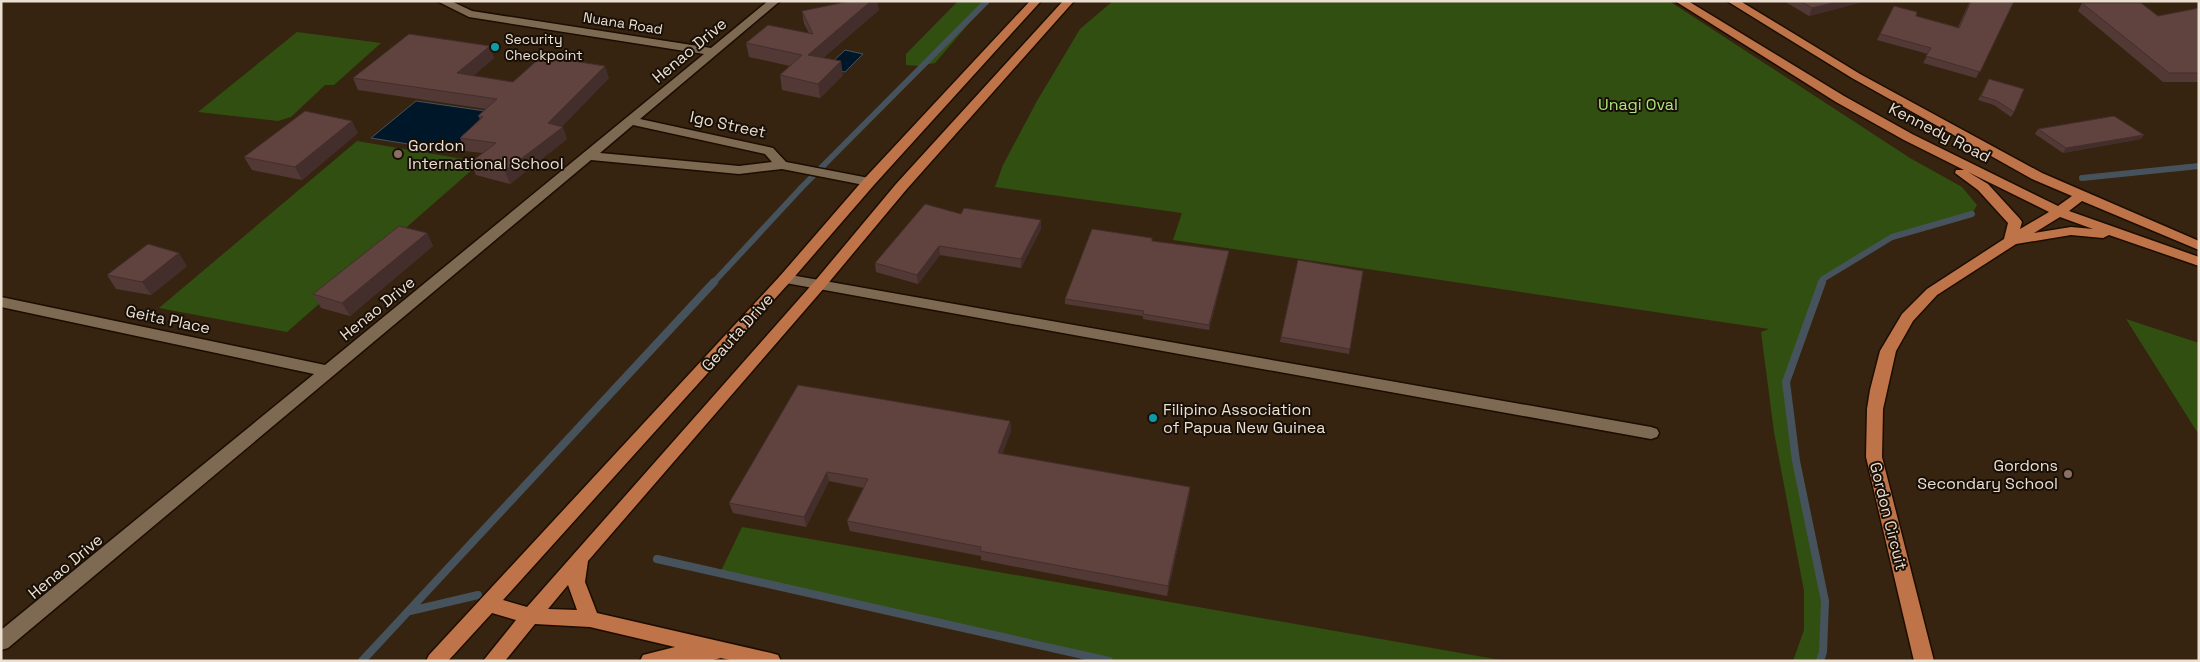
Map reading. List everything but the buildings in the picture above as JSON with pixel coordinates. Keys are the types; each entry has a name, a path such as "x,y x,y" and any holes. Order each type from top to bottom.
{"main road":[{"name":"Geauta Drive","path":"436,661 785,279 869,182 1036,1"},
{"name":"Geauta Drive","path":"493,661 529,616 820,284 901,187 1069,1"},
{"name":"Kennedy Road","path":"1680,1 1840,99 1908,137 2059,212 2196,262"},
{"name":"Kennedy Road","path":"1732,1 1925,114 2037,176 2199,246"},
{"path":"1908,137 1983,187 2015,222 2010,242 2071,231 2097,233 2146,244 2196,262"},
{"name":"Gordon Circuit","path":"1924,661 1874,457 1875,409 1888,351 1907,318 1932,292 2059,212 2080,196"},
{"path":"579,558 576,582 590,619"},
{"path":"488,604 529,616 590,619 770,661"},
{"path":"650,661 676,655 730,651"}],"street":[{"name":"Nuana Road","path":"442,1 469,14 712,52"},
{"name":"Henao Drive","path":"1,642 775,1"},
{"name":"Igo Street","path":"632,121 769,151 782,165 869,182"},
{"path":"590,156 739,170 782,165"},
{"path":"785,279 1650,433"},
{"name":"Geita Place","path":"1,302 327,371"}],"green space":[{"path":"958,1 988,1 935,63 919,66 906,65 906,54"},
{"name":"Unagi Oval","path":"1113,1 1669,1 1910,158 1962,187 1977,205 1972,214 1892,237 1823,279 1786,382 1796,461 1825,601 1823,652 1820,661 1793,661 1804,630 1804,591 1774,432 1761,332 1769,329 1173,240 1182,213 995,187 1003,165 1037,101 1080,29"},
{"path":"297,32 381,43 334,85 325,85 291,117 278,121 198,112"},
{"path":"357,141 481,162 287,332 159,308"},
{"path":"2126,319 2199,343 2199,435"},
{"path":"742,527 1506,661 1109,661 720,573"}],"water":[{"path":"845,50 863,54 845,72 826,68"},
{"path":"416,101 499,113 458,152 371,138"}],"waterway":[{"path":"713,283 802,187 987,1"},
{"path":"2082,178 2199,166"},
{"path":"1822,283 1823,279 1892,237 1972,214"},
{"path":"362,661 714,282"},
{"path":"1820,661 1823,652 1825,601 1796,461 1786,382 1822,282"},
{"path":"657,559 1109,661"},
{"path":"410,611 478,595"}],"place":[{"name":"Security Checkpoint","path":"495,47"},
{"name":"Gordon International School","path":"398,154"},
{"name":"Filipino Association of Papua New Guinea","path":"1153,418"},
{"name":"Gordons Secondary School","path":"2068,474"}]}
